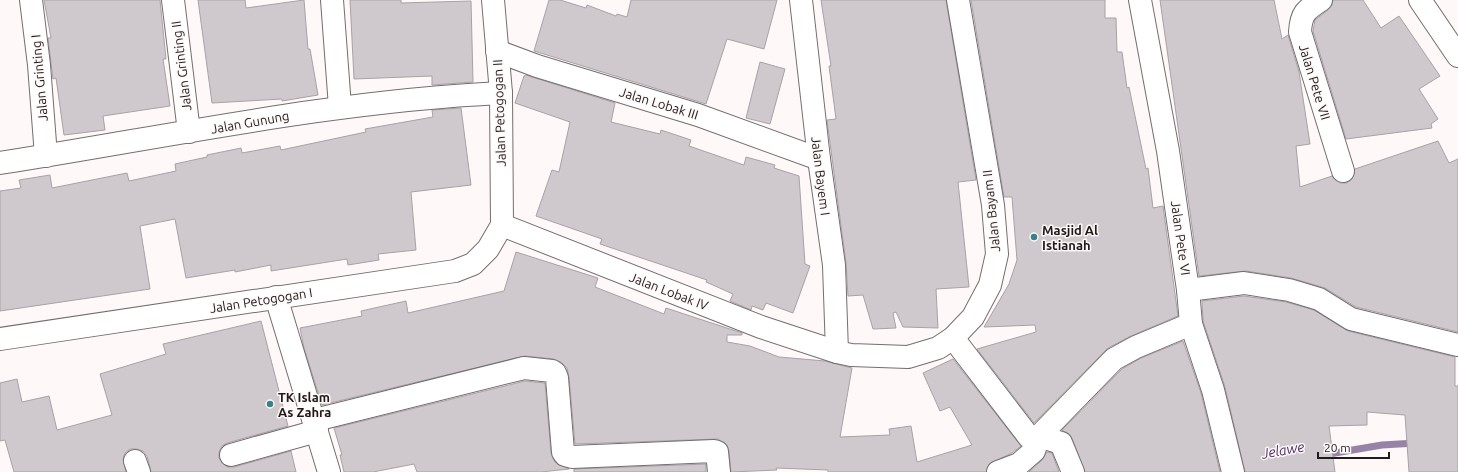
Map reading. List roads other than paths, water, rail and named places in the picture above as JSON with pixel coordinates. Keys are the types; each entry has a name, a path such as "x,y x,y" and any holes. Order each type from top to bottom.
{"street":[{"name":"Jalan Grinting I","path":"31,0 46,156"},
{"name":"Jalan Grinting II","path":"173,0 188,132"},
{"path":"332,0 340,107"},
{"name":"Jalan Petogogan II","path":"493,0 501,93 502,225"},
{"name":"Jalan Bayem I","path":"801,0 819,159 834,266 837,352"},
{"name":"Jalan Bayam II","path":"837,352 851,355 908,356 938,348 953,338 973,317 990,285 997,254 993,205 958,0"},
{"name":"Jalan Pete VI","path":"1140,0 1168,151 1188,290 1191,324 1213,390 1231,463"},
{"name":"Jalan Pete VII","path":"1321,0 1309,8 1300,19 1300,32 1343,171"},
{"path":"1420,0 1458,54"},
{"name":"Jalan Lobak III","path":"497,52 537,66 698,115 819,159"},
{"name":"Jalan Gunung","path":"0,163 340,107 462,95 501,93"},
{"name":"Jalan Petogogan I","path":"0,339 455,271 473,264 488,249 502,225"},
{"name":"Jalan Lobak IV","path":"502,225 761,327 837,352"},
{"path":"1188,290 1244,283 1289,290 1319,299 1351,319 1458,345"},
{"path":"276,297 329,472"},
{"path":"998,472 1020,468 1034,451 1039,436 1114,359 1136,347 1191,324"},
{"path":"953,338 1029,437 1039,436 1061,443 1073,472"},
{"path":"231,455 316,425 524,368 552,371 555,373 557,378 563,452 572,465 714,451 717,452 719,458 719,472"}],"waterway":[{"name":"Jelawe","path":"1323,455 1382,445 1416,443"}],"place":[{"name":"Masjid Al Istianah","path":"1034,237"},
{"name":"TK Islam As Zahra","path":"270,404"}]}
